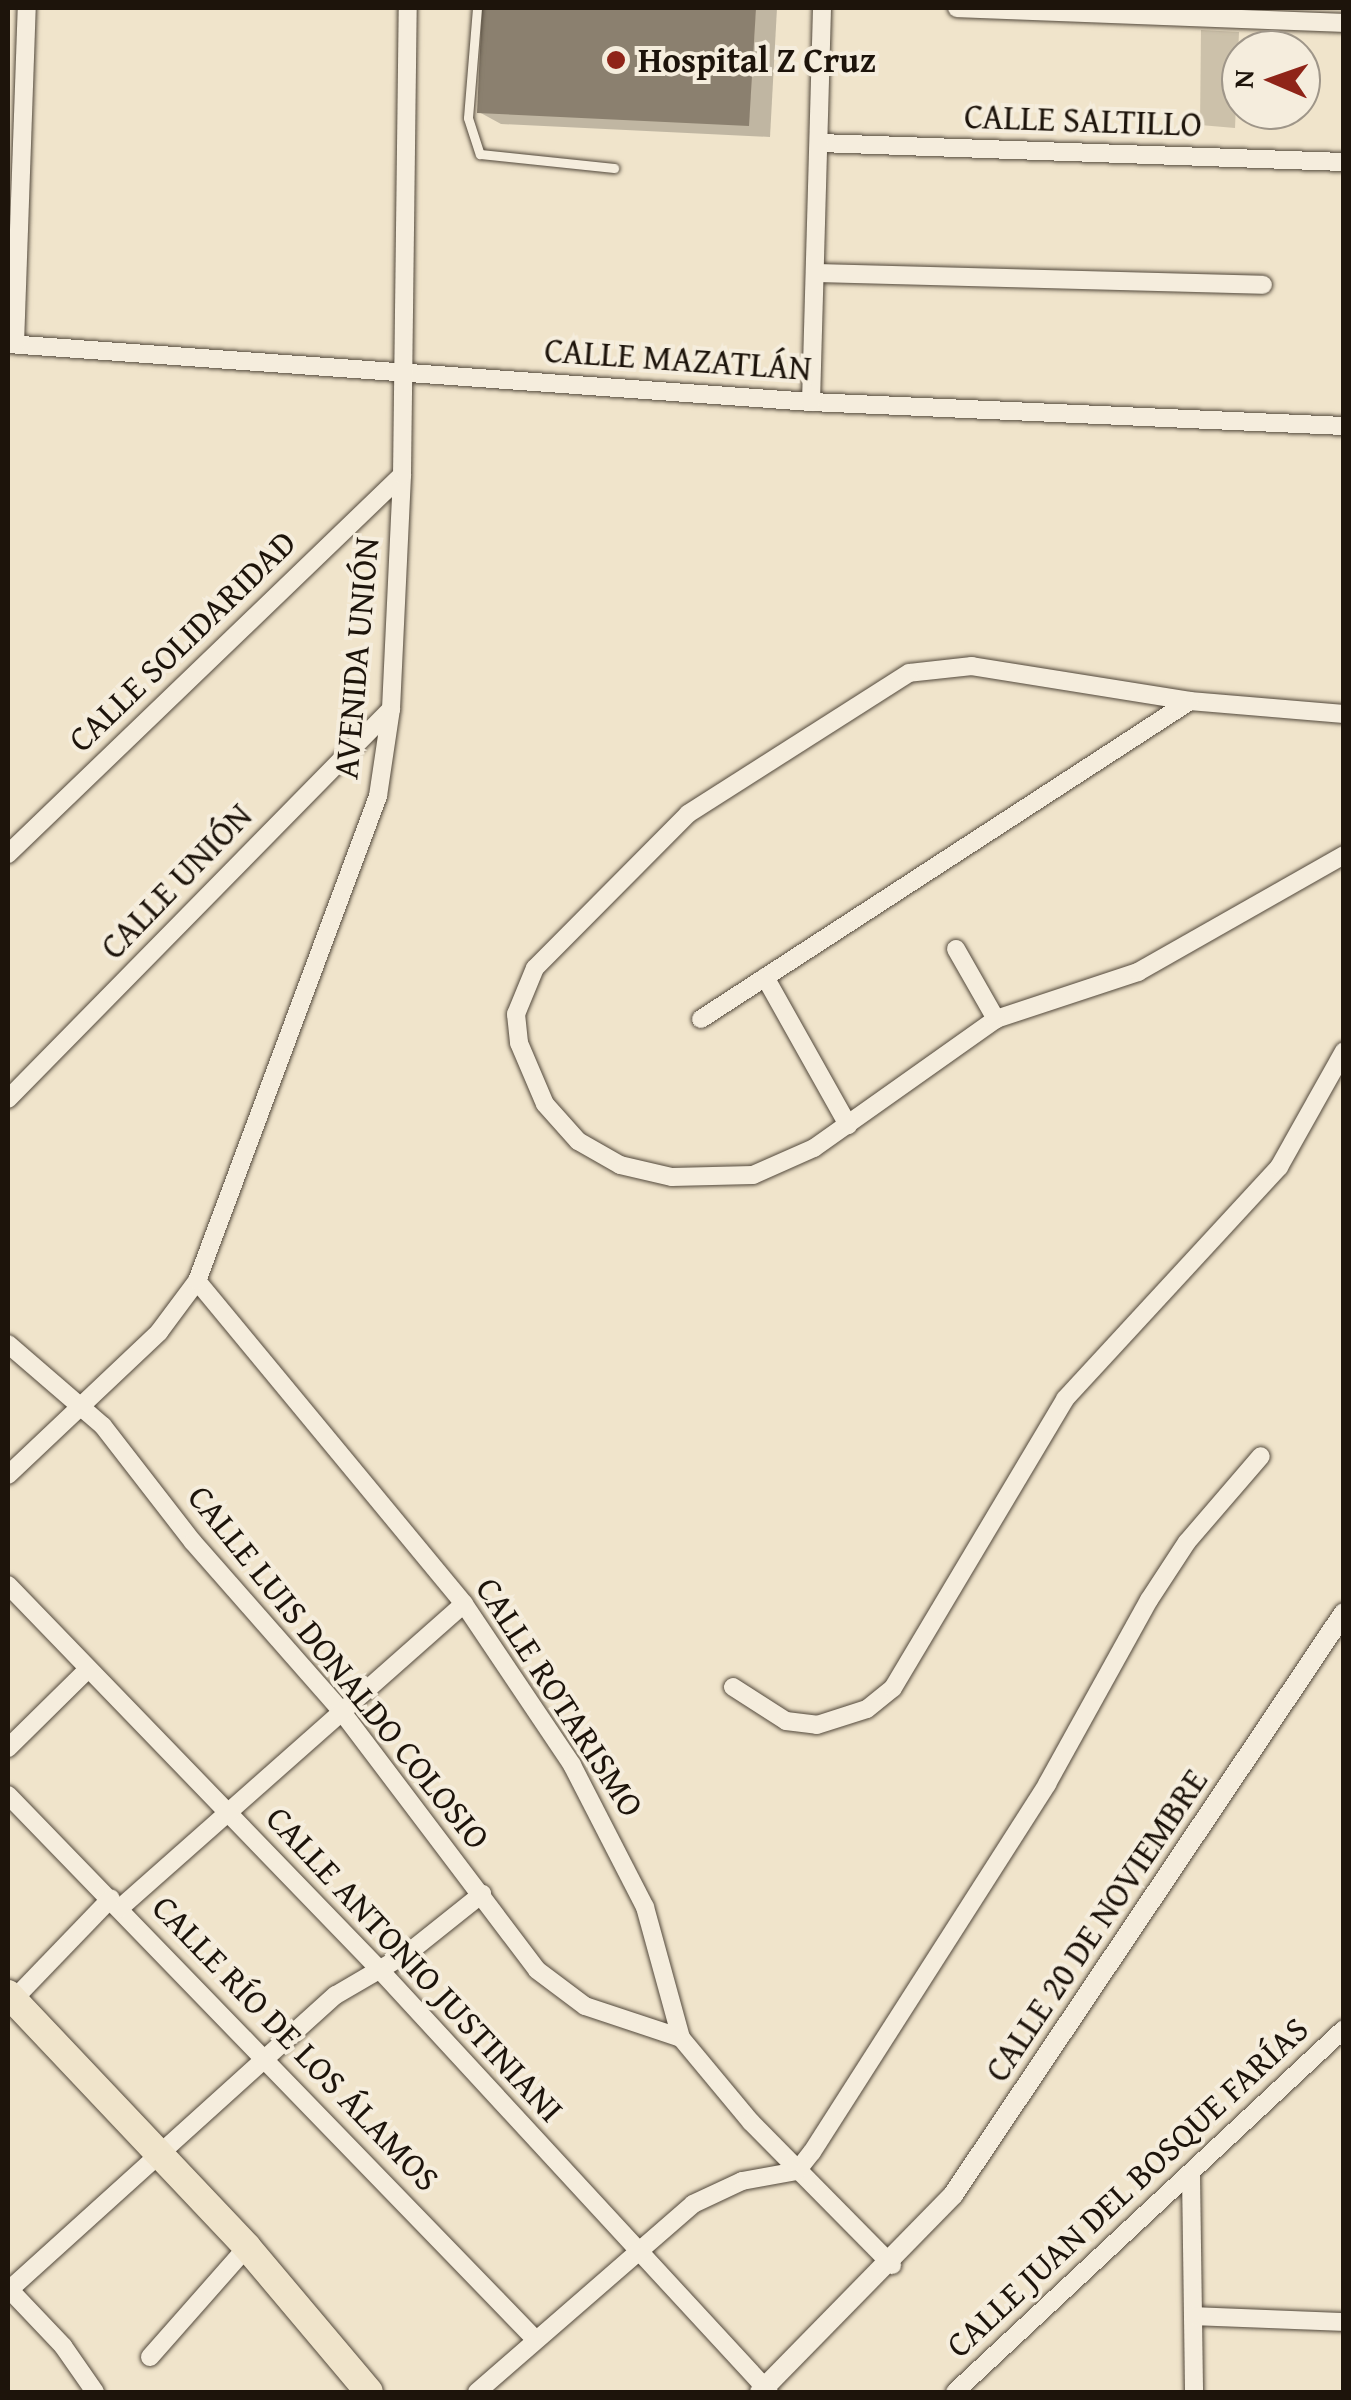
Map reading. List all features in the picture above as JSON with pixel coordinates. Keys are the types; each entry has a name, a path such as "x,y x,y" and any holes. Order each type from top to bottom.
{"main road":[{"path":"10,1997 247,2247 369,2392"}],"street":[{"path":"11,344 27,8"},
{"name":"AVENIDA UNIÓN","path":"8,1475 160,1332 196,1280 378,796 392,709 402,475 400,371 408,8"},
{"path":"811,402 822,8"},
{"path":"958,8 1344,23"},
{"name":"CALLE SALTILLO","path":"820,143 1344,162"},
{"path":"816,273 1263,285"},
{"name":"CALLE MAZATLÁN","path":"11,344 811,402 1344,426"},
{"name":"CALLE SOLIDARIDAD","path":"8,854 402,475"},
{"path":"1344,714 1190,700 972,666 909,674 688,814 535,968 522,989 519,1043 545,1104 578,1141 620,1164 712,1180 753,1175 848,1125 996,1020 1138,972 1344,855"},
{"path":"702,1018 1190,700"},
{"name":"CALLE UNIÓN","path":"8,1099 392,709"},
{"path":"956,949 996,1020"},
{"path":"765,977 848,1125"},
{"path":"733,1687 786,1721 817,1725 867,1709 893,1688 1065,1400 1279,1167 1344,1051"},
{"name":"CALLE ROTARISMO","path":"196,1280 464,1604 603,1815 645,1907 681,2038 796,2171 892,2264"},
{"name":"CALLE LUIS DONALDO COLOSIO","path":"8,1344 83,1406 340,1708 559,1991 681,2038"},
{"path":"477,2392 635,2252 720,2189 796,2171 1047,1784 1149,1600 1187,1542 1261,1456"},
{"name":"CALLE ANTONIO JUSTINIANI","path":"8,1585 378,1969 765,2391"},
{"path":"10,1997 464,1604"},
{"name":"CALLE 20 DE NOVIEMBRE","path":"765,2391 892,2264 992,2141 1344,1613"},
{"path":"8,1748 88,1669"},
{"name":"CALLE RÍO DE LOS ÁLAMOS","path":"8,1795 534,2339"},
{"path":"95,2392 8,2289 336,1995 482,1894"},
{"name":"CALLE JUAN DEL BOSQUE FARÍAS","path":"955,2392 1344,2029"},
{"path":"1192,2174 1194,2392"},
{"path":"150,2357 247,2247"},
{"path":"1194,2316 1344,2322"}],"lane":[{"path":"476,8 468,118 480,154 614,168"}],"shaded area":[{"path":"1201,30 1221,31 1221,127 1200,125"}],"building":[{"name":"Hospital Z Cruz","path":"482,8 756,8 749,126 477,113"}],"place":[{"name":"Hospital Z Cruz","path":"616,60"}]}
